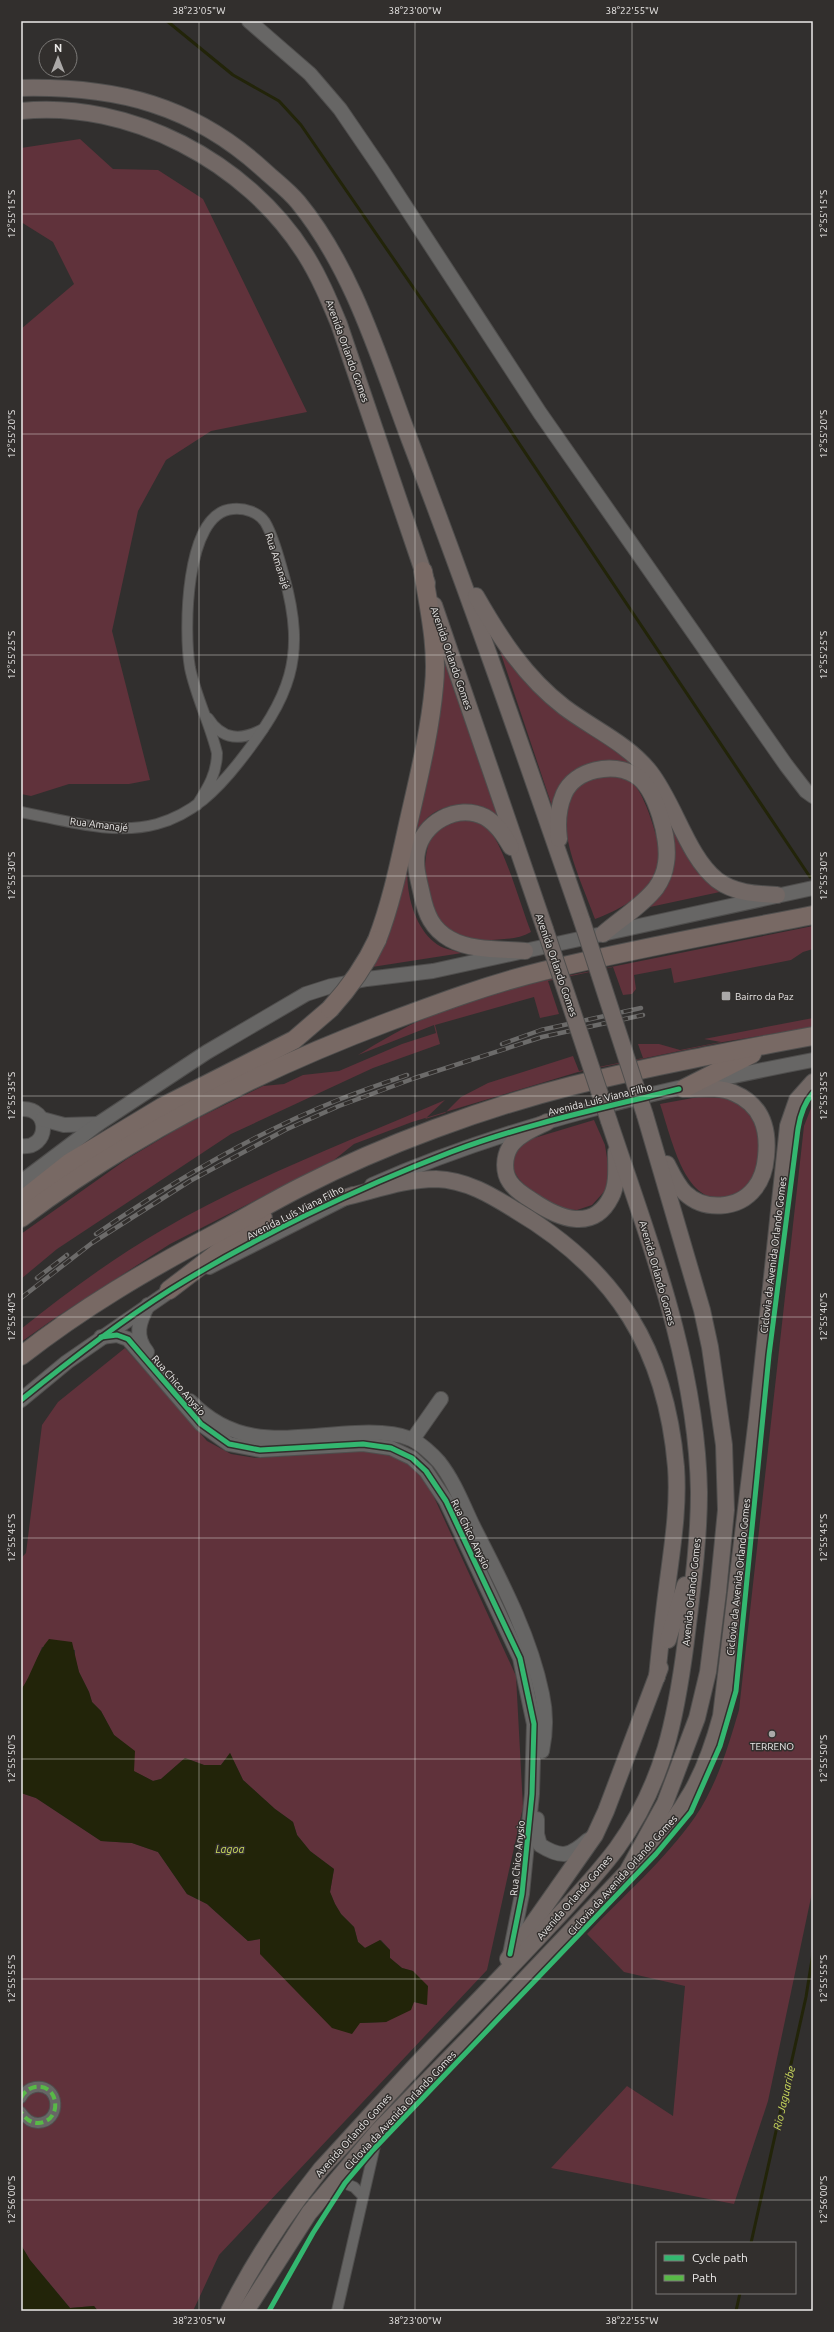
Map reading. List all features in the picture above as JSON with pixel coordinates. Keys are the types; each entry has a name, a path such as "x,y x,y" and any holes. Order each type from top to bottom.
{"highway":[{"path":"21,1201 69,1163 162,1107 294,1040 330,1009 344,993 367,960 387,914 427,738 434,685 434,639 423,571"},
{"path":"21,1218 65,1185 167,1123 225,1093 353,1035 442,1001 543,971 808,916"},
{"name":"Avenida Luís Viana Filho","path":"21,1356 98,1300 142,1274 305,1185 370,1156 449,1125 570,1086 650,1067 813,1036"},
{"path":"682,1088 770,1044"},
{"path":"169,1290 305,1185"}],"main road":[{"path":"249,21 310,74 340,110 381,169 540,413 786,766 806,791 813,796"},
{"name":"Avenida Orlando Gomes","path":"21,88 74,88 104,92 152,102 208,127 251,158 297,200 323,236 362,315 456,559 582,920 646,1115 680,1230 710,1347 724,1445 726,1510 712,1637 703,1696 683,1760 665,1803 627,1872 478,2029 379,2130 309,2213 246,2311"},
{"name":"Avenida Orlando Gomes","path":"21,111 92,114 121,120 185,145 220,167 247,187 279,220 305,253 325,291 363,392 530,883 658,1270 671,1316 689,1400 696,1447 699,1489 697,1545 679,1691 670,1739 653,1784 616,1848 572,1901 496,1984 433,2048 321,2169 299,2196 269,2242 229,2311"},
{"path":"456,559 504,644 524,670 564,707 612,737 650,772 661,788 706,870 725,886 738,890 780,894"},
{"path":"564,866 558,831 558,811 564,793 575,781 588,772 604,768 620,769 636,775 645,784 654,802 663,827 667,852 666,864 656,888 603,934"},
{"path":"525,951 465,945 451,940 430,922 425,909 417,874 416,853 421,838 431,825 448,816 462,813 484,817 496,825 505,836 530,883"},
{"path":"21,1182 98,1124 207,1052 306,994 331,986 367,979 433,971 813,888"},
{"name":"Avenida Luís Viana Filho","path":"21,1400 101,1337 169,1290 235,1253 342,1198 452,1152 547,1122 682,1088 813,1060"},
{"path":"627,1872 666,1831 689,1798 711,1751 721,1716 757,1418 788,1126 797,1100 813,1082"},
{"path":"650,1131 674,1178 684,1192 700,1203 725,1206 737,1202 755,1189 765,1168 768,1139 764,1120 757,1110 751,1103 733,1092 717,1089 682,1088"},
{"path":"21,1146 31,1145 41,1138 44,1125 38,1114 23,1107"},
{"path":"42,1119 64,1125 98,1124"},
{"path":"547,1122 515,1140 509,1147 505,1168 510,1182 516,1188 549,1211 566,1219 579,1219 594,1214 611,1198 616,1178 616,1142"},
{"path":"342,1198 407,1182 437,1179 463,1183 488,1193 562,1241 610,1287 633,1321 649,1352 661,1385 671,1429 676,1469 675,1529 657,1677"},
{"name":"Rua Chico Anysio","path":"148,1305 139,1324 139,1335 143,1346 192,1403 220,1426 233,1432 261,1438 370,1432 387,1433 413,1439 438,1461 448,1476 498,1576 526,1640 537,1673 545,1719 537,1807 537,1834 540,1845 556,1853 565,1855 574,1852 595,1835"},
{"name":"Rua Chico Anysio","path":"101,1337 123,1336 128,1339 201,1424 229,1444 260,1450 377,1444 391,1448 412,1458 426,1471 446,1501 511,1639 524,1674 530,1700 535,1737 532,1794 522,1894 510,1954"},
{"path":"402,1453 400,1449 402,1441 406,1439 413,1439 441,1399"},
{"path":"496,1984 510,1954 595,1835 606,1811 657,1677 697,1545"}],"street":[{"name":"Rua Amanajé","path":"21,812 128,829 159,823 197,806 222,784 265,729 286,686 292,667 295,641 294,619 281,564 265,522 252,512 241,509 223,511 210,521 201,537 192,570 186,621 190,667 201,707 214,743 217,762 212,780 197,806"},
{"name":"Rua Amanajé","path":"201,707 214,727 226,735 245,737 265,729"},
{"path":"21,2098 26,2091 38,2086 49,2090 53,2095 56,2107 54,2113 46,2121 41,2123 25,2119 21,2112"},
{"path":"21,2089 32,2088"},
{"path":"337,2311 379,2130"},
{"path":"336,2180 354,2187 363,2196"}],"shaded area":[{"path":"80,139 113,169 158,170 203,199 307,412 211,431 166,460 138,511 112,631 150,780 129,784 69,784 31,796 21,794 21,329 74,284 53,242 21,222 21,148"},
{"path":"496,639 522,673 553,704 625,755 642,771 660,794 691,856 701,870 713,881 729,890 636,910 660,889 666,881 671,868 671,847 667,827 655,795 649,785 633,771 622,766 595,766 578,772 572,778 553,809"},
{"path":"440,642 501,820 453,806 434,813 420,826 411,845 408,866 408,888 413,909 422,928 434,942 444,948 462,953 372,967 379,956 385,938"},
{"path":"604,775 623,778 638,789 651,818 661,857 656,875 646,890 630,902 595,919 575,867 566,827 566,809 572,793 583,781"},
{"path":"460,818 480,823 490,831 496,839 507,864 531,932 522,936 507,939 470,939 453,932 440,922 432,908 426,891 426,853 431,834"},
{"path":"813,926 813,949 803,952 791,960 674,983 671,968 634,975 636,989 632,994 623,995 613,967 548,981 559,1014 540,1018 534,997 435,1025 440,1044 373,1068 231,1134 57,1249 21,1279 21,1234 127,1159 184,1125 263,1086 284,1084 303,1075 339,1071 402,1044 436,1033 434,1025 358,1055 427,1017 456,1005 486,996 547,980"},
{"path":"813,1018 813,1027 723,1042 578,1072 446,1112 461,1097 488,1083 573,1056 579,1071 643,1058 638,1044 659,1044 680,1050 721,1042 704,1039"},
{"path":"698,1097 737,1098 763,1123 754,1183 732,1196 714,1198 700,1191 689,1179 679,1162 672,1142 660,1104"},
{"path":"445,1100 426,1118 354,1144 334,1160 170,1244 55,1318 21,1342 21,1329 72,1290 125,1253 195,1211 301,1161"},
{"path":"813,1103 813,1888 768,2101 734,2204 551,2168 627,2086 673,2116 685,1986 624,1972 587,1934 671,1848 695,1817 716,1779 739,1710 804,1126"},
{"path":"446,1112 425,1119 426,1118"},
{"path":"594,1120 605,1145 611,1184 592,1205 577,1210 561,1209 528,1189 513,1170 513,1150 521,1142"},
{"path":"125,1348 207,1441 231,1454 256,1458 364,1451 400,1458 413,1468 428,1484 516,1676 523,1807 487,1970 219,2255 193,2311 98,2311 94,2306 70,2308 30,2260 21,2245 21,1793 36,1798 101,1841 132,1843 158,1852 187,1894 207,1904 248,1941 260,1939 360,2023 386,2022 414,2002 426,2005 413,1971 402,1968 390,1958 390,1950 381,1940 365,1948 358,1942 354,1927 341,1914 330,1892 334,1869 310,1851 297,1835 293,1822 275,1809 243,1780 230,1753 221,1765 204,1765 185,1758 161,1779 153,1781 133,1771 134,1751 114,1735 101,1711 92,1702 89,1692 79,1672 75,1659 75,1650 42,1647 30,1677 21,1690 21,1558 26,1553 42,1425 58,1402"}],"water":[{"name":"Lagoa","path":"49,1639 72,1642 79,1672 89,1692 92,1702 101,1711 114,1735 135,1751 134,1771 153,1781 161,1779 185,1758 204,1765 221,1765 230,1753 243,1780 275,1809 293,1822 297,1835 310,1851 334,1869 330,1892 341,1914 354,1927 358,1942 365,1948 380,1940 390,1950 390,1958 402,1968 413,1971 428,1986 427,2005 414,2002 411,2010 386,2022 360,2023 352,2034 332,2028 260,1954 260,1939 248,1941 207,1904 187,1894 158,1852 132,1843 101,1841 36,1798 21,1793 21,1690 41,1651"},
{"path":"21,2245 30,2260 70,2308 94,2306 98,2311 21,2311"}],"waterway":[{"path":"167,21 233,75 279,101 301,125 453,345 810,877"},
{"name":"Rio Jaguaribe","path":"751,2242 806,1997 813,1953"},
{"name":"Rio Jaguaribe","path":"736,2311 740,2294"}],"railway":[{"path":"502,1044 541,1030 641,1008"},
{"path":"21,1298 92,1243 190,1181 285,1130 339,1106 415,1078 542,1037 643,1015"},
{"path":"96,1234 154,1196 214,1160 275,1128 338,1100 407,1075"},
{"path":"37,1278 67,1255"}],"marked path":[{"path":"21,2098 25,2092 31,2088 43,2087 50,2091 54,2096 55,2103 55,2110 52,2116 46,2121 38,2123 30,2121 21,2112"}],"cycle path":[{"path":"21,1400 94,1343 170,1290 237,1251 307,1215 379,1181 479,1142 564,1117 679,1089"},
{"name":"Ciclovia da Avenida Orlando Gomes","path":"269,2311 313,2233 345,2183 373,2150 656,1854 691,1812 720,1746 736,1691 769,1355 798,1129 803,1110 813,1093"},
{"path":"101,1337 117,1335 128,1339 201,1424 229,1444 260,1450 363,1444 391,1448 412,1458 426,1471 446,1501 520,1658 534,1724 532,1794 522,1894 510,1954"}],"place":[{"name":"Bairro da Paz","path":"726,996"},
{"name":"TERRENO","path":"772,1734"}]}
